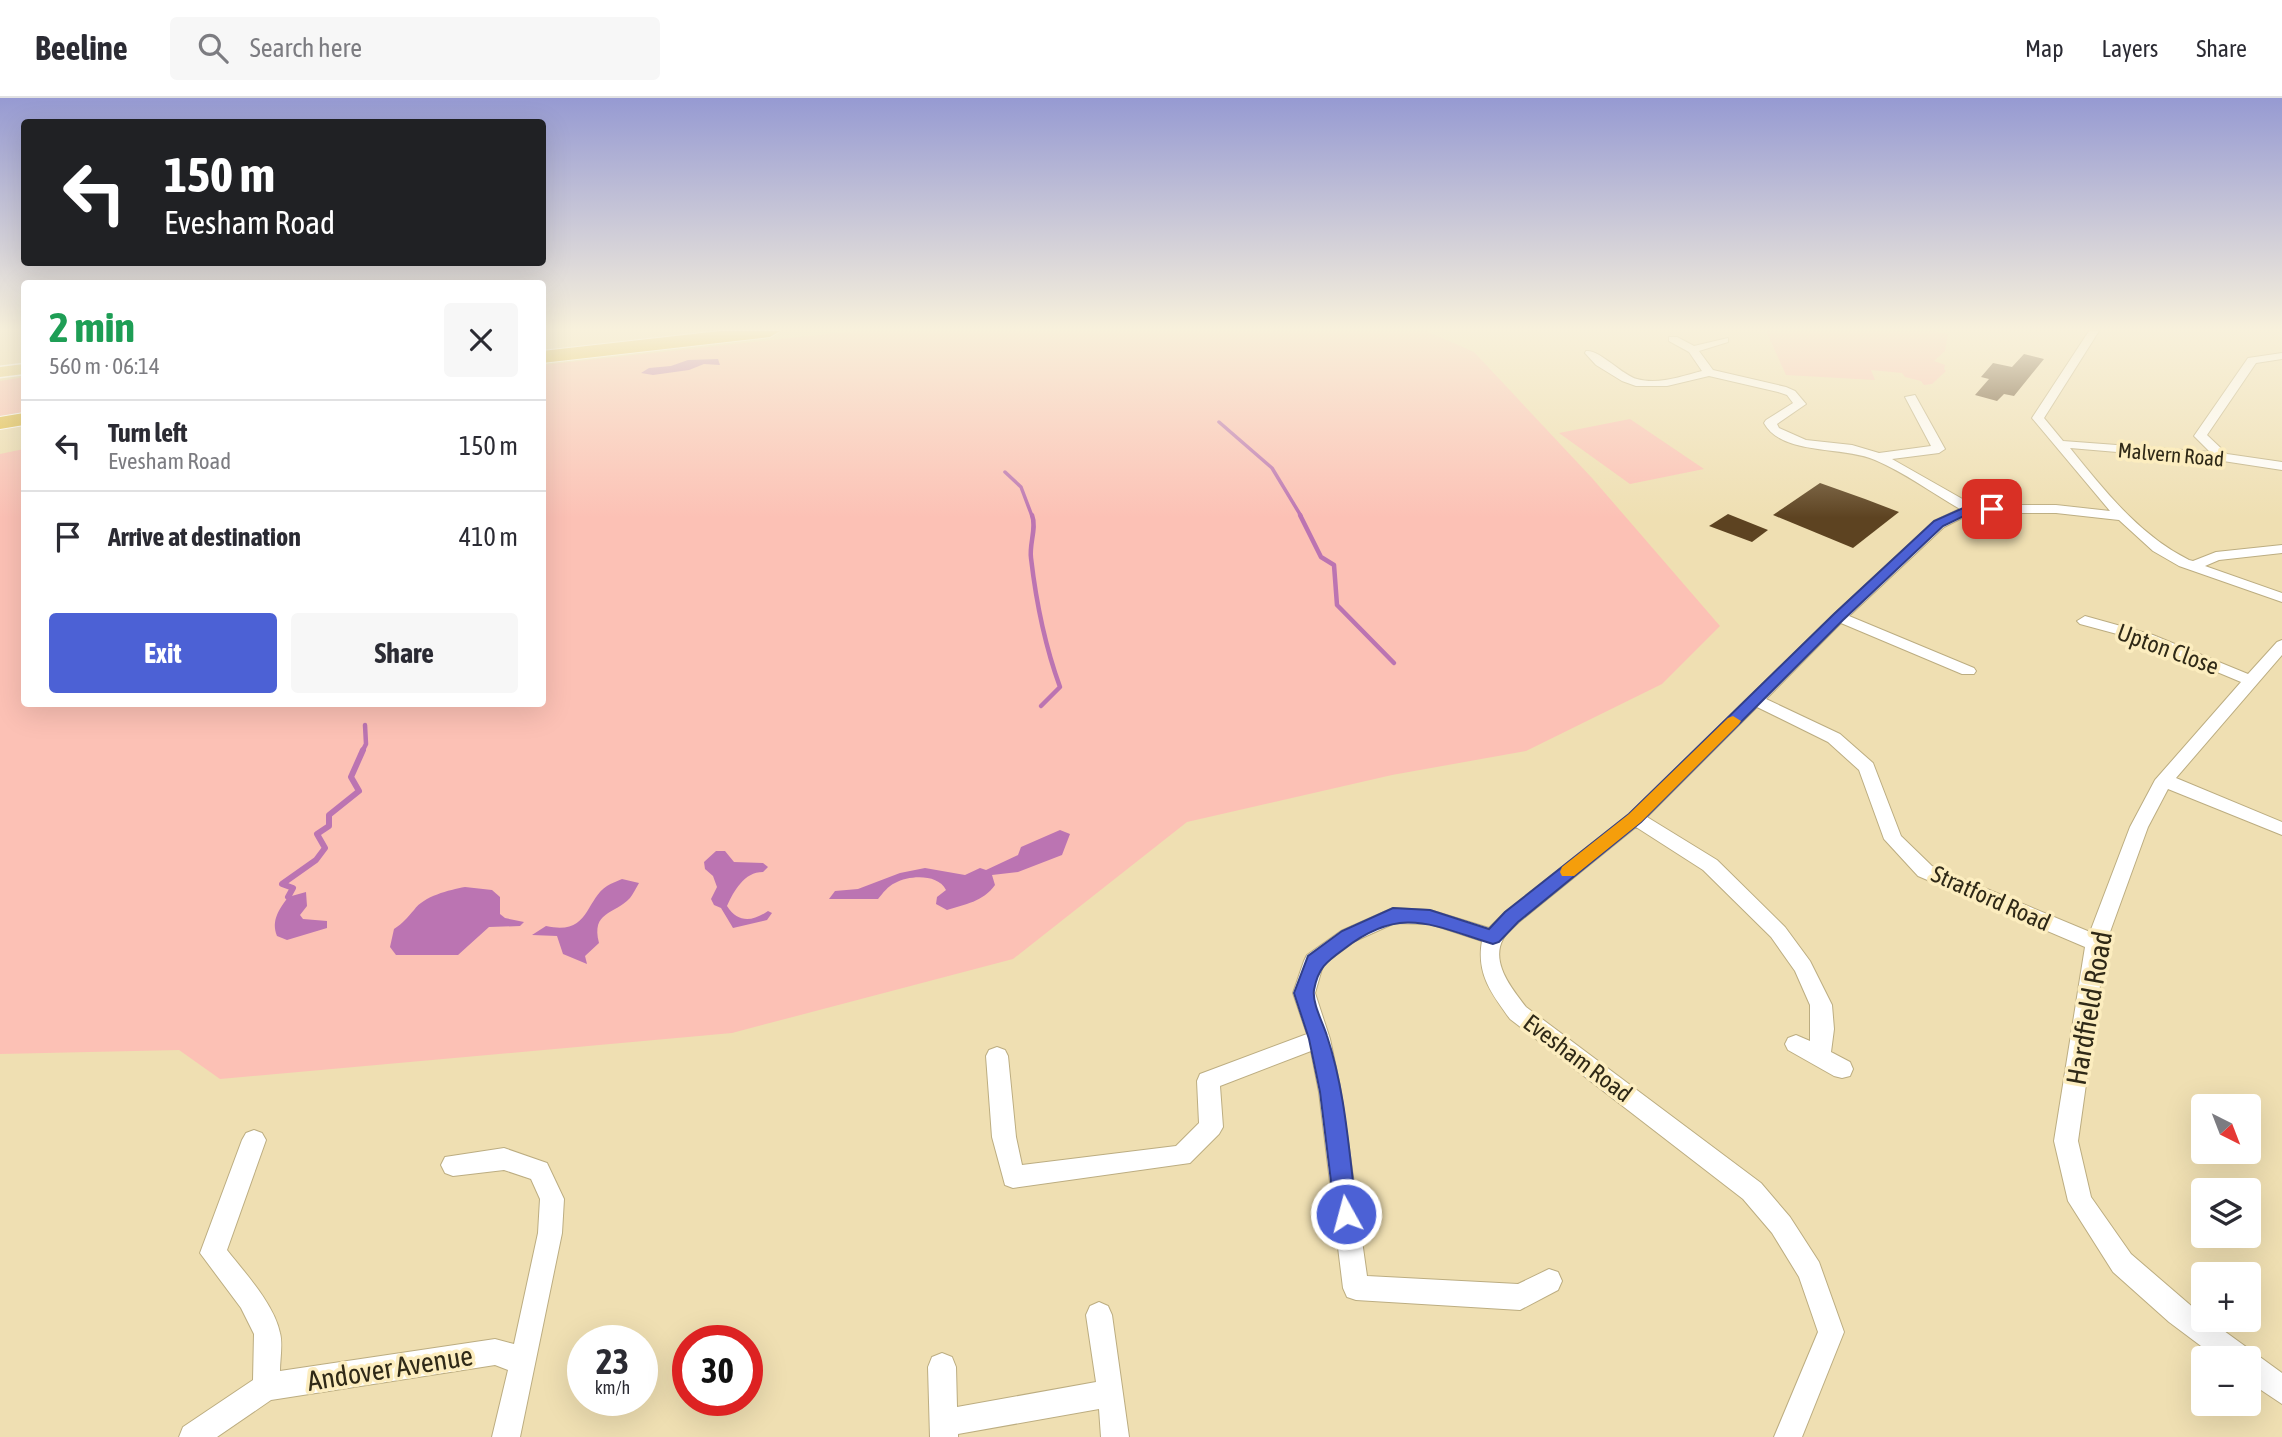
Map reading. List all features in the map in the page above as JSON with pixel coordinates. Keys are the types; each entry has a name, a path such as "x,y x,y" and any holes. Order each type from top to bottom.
{"highway":[{"path":"0,423 21,420"},
{"path":"0,434 21,430"}],"street":[{"path":"1791,393 1800,404 1770,422 1773,430 1803,443 1852,449 1879,457 1970,509"},
{"path":"2053,393 2038,418 2125,517 2159,549 2195,566 2282,598"},
{"path":"2223,457 2200,436 2229,393"},
{"path":"1879,457 1939,449 1911,397"},
{"name":"Malvern Road","path":"2060,444 2223,457 2282,466"},
{"path":"1549,1280 1520,1297 1356,1288 1330,1092 1319,1039 1304,993 1314,961 1348,936 1393,915 1430,917 1493,937 1512,917 1635,818 1839,617 1939,524 1970,509 2056,509 2125,517"},
{"path":"2195,566 2216,556 2282,550"},
{"path":"1839,617 1968,671"},
{"name":"Upton Close","path":"2085,622 2148,638 2250,680"},
{"name":"Hardfield Road","path":"2223,1346 2178,1312 2122,1263 2080,1201 2066,1141 2096,943 2139,827 2164,780 2282,645"},
{"name":"Stratford Road","path":"1755,700 1834,737 1867,766 1893,839 1926,871 2096,943"},
{"path":"2164,780 2282,829"},
{"path":"1635,818 1710,865 1778,932 1803,967 1821,1005 1823,1029 1819,1057"},
{"name":"Evesham Road","path":"1493,937 1490,954 1495,982 1518,1013 1752,1191 1781,1225 1810,1271 1831,1332 1788,1437"},
{"path":"997,1056 1004,1137 1013,1177 1182,1156 1211,1127 1208,1081 1319,1039"},
{"path":"1796,1044 1842,1069"},
{"path":"254,1140 213,1253 250,1299 267,1333 266,1387"},
{"path":"453,1165 504,1159 539,1171 552,1199 550,1233 506,1437"},
{"path":"1099,1315 1115,1437"},
{"name":"Andover Avenue","path":"193,1437 266,1387 495,1352 524,1361"},
{"path":"942,1367 944,1430 1111,1393"},
{"path":"2261,1375 2282,1390"}],"shaded area":[{"path":"0,393 21,393 21,412 0,416"},
{"path":"546,393 1513,393 1592,478 1720,626 1662,684 1526,751 1392,775 1187,822 1013,959 732,1033 220,1079 179,1050 0,1054 0,454 21,450 21,707 546,707"},
{"path":"1630,419 1704,469 1630,484 1559,433"},
{"path":"1060,830 1070,834 1062,855 1018,872 992,875 995,885 985,895 973,902 947,910 936,904 937,897 946,890 937,881 923,877 908,878 895,883 878,899 829,899 835,891 858,889 900,873 925,868 965,875 980,868 986,870 1018,855 1021,847"},
{"path":"716,851 725,851 734,862 763,863 768,867 763,872 745,879 727,906 736,916 746,919 768,911 772,913 767,920 733,928 721,908 714,905 711,899 717,887 713,876 705,869 704,862"},
{"path":"622,879 639,883 624,904 601,919 597,933 599,943 585,956 587,964 563,954 557,936 532,935 546,926 571,926 585,915 600,892"},
{"path":"465,887 492,890 500,897 500,914 505,918 524,922 520,926 489,927 458,955 396,955 390,947 394,929 418,905 430,897"},
{"path":"306,892 307,906 300,915 303,919 327,921 327,928 287,940 277,936 275,920 282,906 288,897"}],"building":[{"path":"2016,393 2014,396 2004,394 1997,401 1975,395"},
{"path":"1820,483 1899,512 1853,548 1773,515"},
{"path":"1728,514 1768,530 1752,542 1709,526"}],"waterway":[{"path":"1219,422 1272,468 1301,516"},
{"path":"1005,472 1021,487 1032,516"},
{"path":"1032,515 1034,525 1031,553 1036,591 1046,640 1060,687 1041,706"},
{"path":"1300,515 1321,557 1334,565 1337,605 1394,663"},
{"path":"363,750 366,744 365,725"},
{"path":"288,897 293,888 282,884 316,860 325,848 317,834 329,826 329,815 359,791 351,777 363,750"}],"slow traffic":[{"path":"1568,872 1635,818 1733,721"}],"route":[{"path":"1346,1214 1330,1092 1319,1039 1304,993 1314,961 1348,936 1393,915 1430,917 1493,937 1512,917 1635,818 1839,617 1939,524 1970,509 1992,509"}]}
